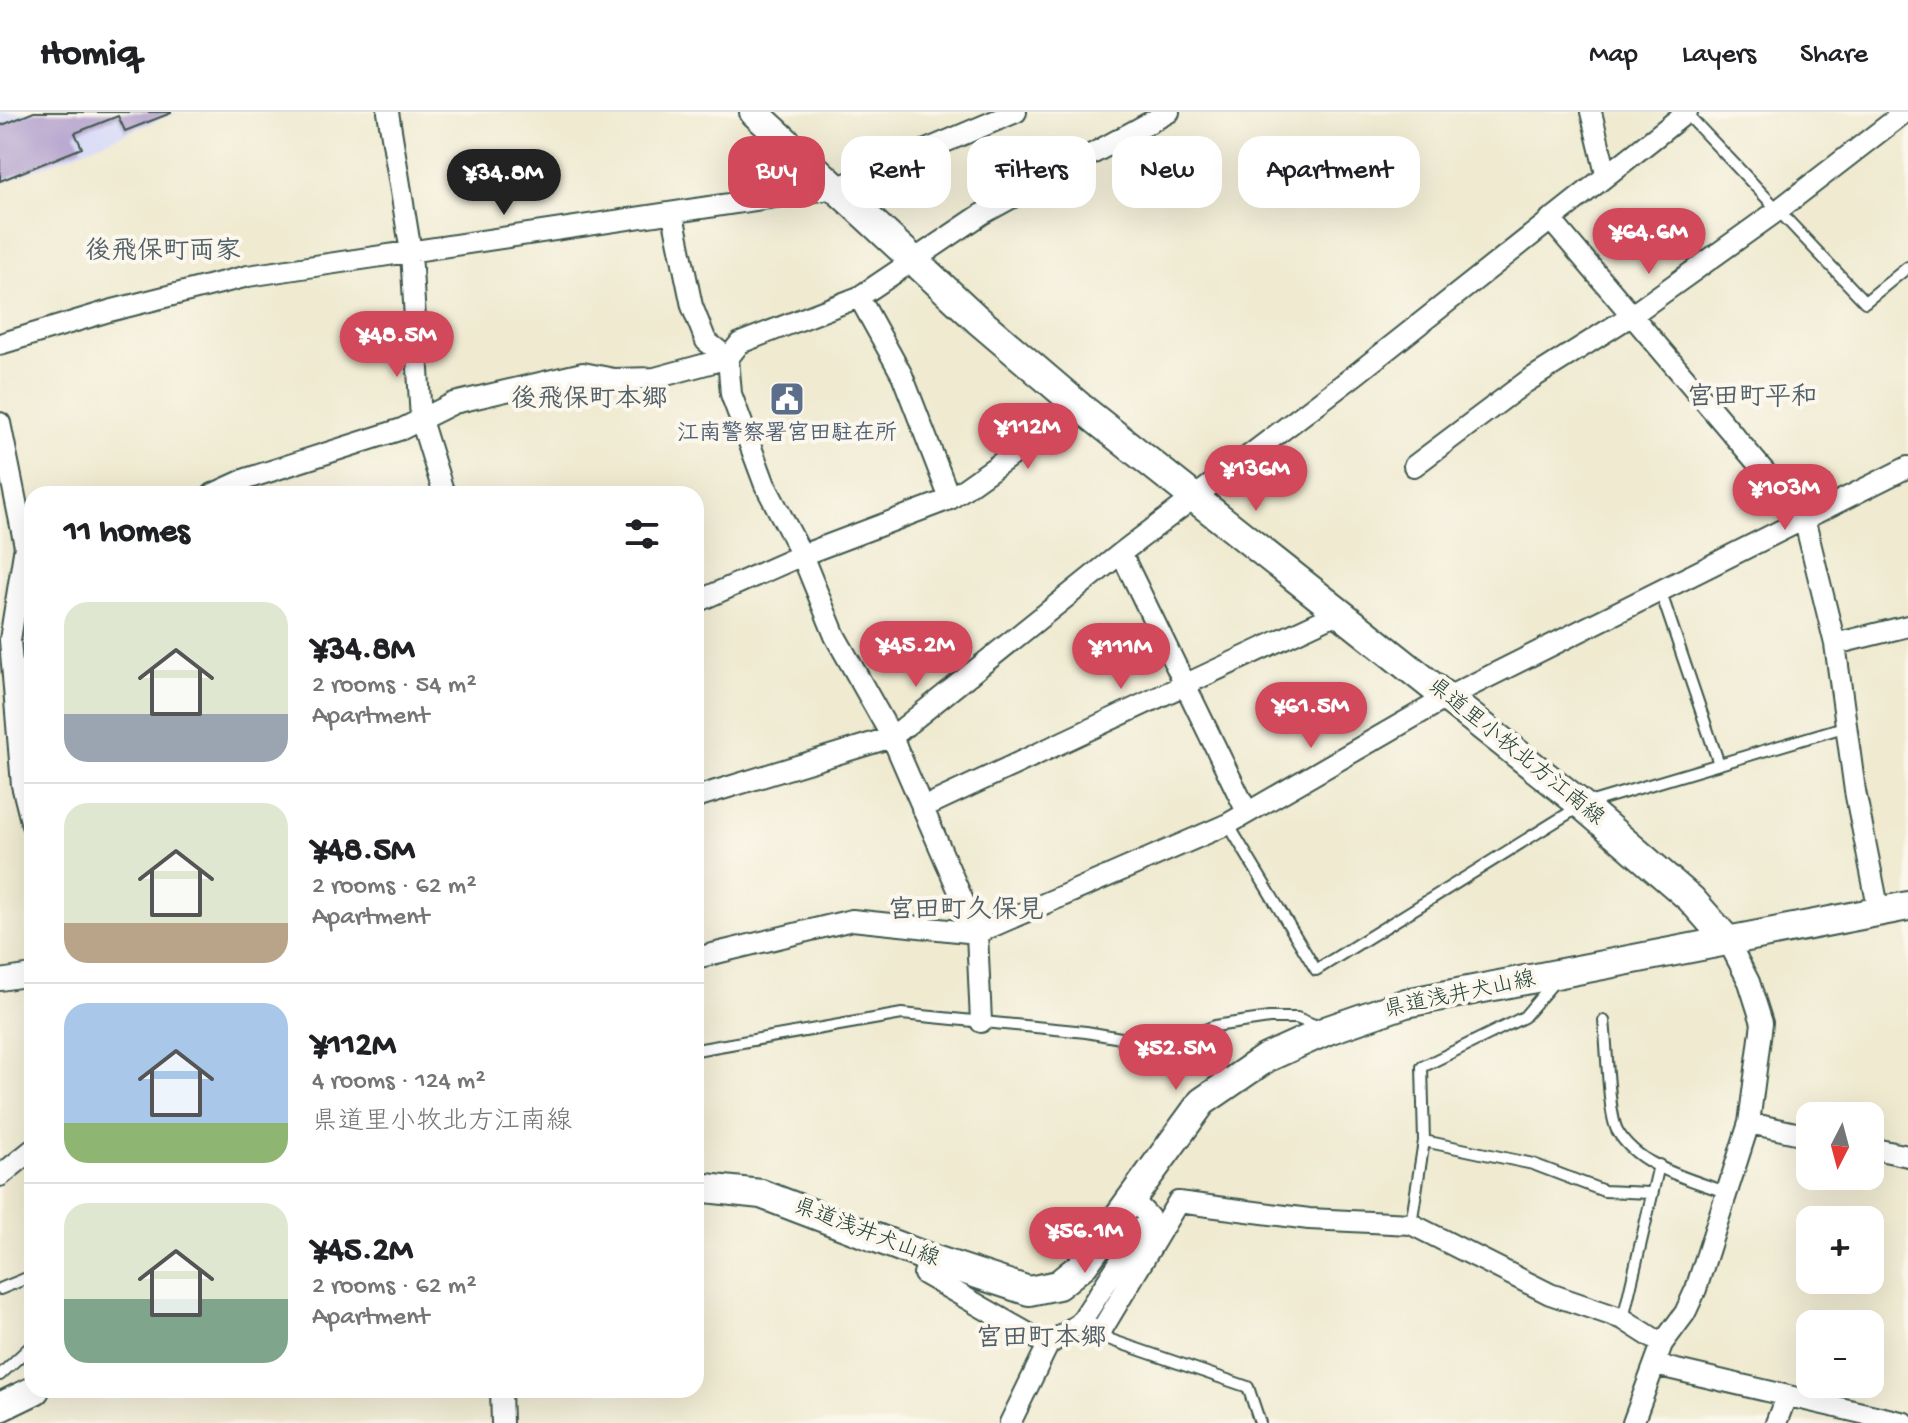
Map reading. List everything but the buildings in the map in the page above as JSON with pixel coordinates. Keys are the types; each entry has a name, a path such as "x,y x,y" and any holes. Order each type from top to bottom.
{"main road":[{"name":"県道里小牧北方江南線","path":"754,112 910,259 1080,407 1582,805 1691,899 1728,941"},
{"path":"1728,941 1908,906"},
{"name":"県道浅井犬山線","path":"704,1188 761,1194 929,1258 1029,1291 1058,1285 1084,1264 1202,1102 1266,1058 1328,1030 1406,1003 1728,941"},
{"path":"2,1412 24,1397"}],"street":[{"path":"388,112 411,252 421,420 442,486"},
{"path":"0,344 109,311 248,276 673,215 836,188 1016,112"},
{"path":"244,486 402,429 454,403 583,373 614,379 655,378 728,358 740,343 859,297 910,259 982,214 1169,112"},
{"path":"1591,112 1606,174"},
{"path":"704,795 892,737 1121,553 1687,112"},
{"path":"1414,466 1526,382 1632,315 1777,211 1905,112"},
{"path":"673,215 692,306 706,341 728,358 731,394 765,485 802,555 835,636 892,737 977,933 981,1022"},
{"path":"1550,219 1804,518 1835,644 1855,791 1879,912"},
{"path":"859,297 902,375 950,499"},
{"path":"704,597 802,555 950,499 1080,407"},
{"path":"0,423 24,541"},
{"path":"704,956 852,920 977,933 1228,824 1446,698 1908,467"},
{"path":"24,552 10,640 24,793"},
{"path":"1121,553 1247,812"},
{"path":"922,808 1340,612"},
{"path":"1835,644 1908,626"},
{"path":"1633,1423 1662,1344 1685,1313 1696,1289 1749,1123 1762,1023 1749,982 1728,941"},
{"path":"0,980 24,976"},
{"path":"1749,1123 1796,1133"},
{"path":"1884,1151 1908,1156"},
{"path":"1,1173 24,1156"},
{"path":"1010,1423 1048,1345 1080,1323 1149,1217 1132,1199"},
{"path":"1080,1323 1101,1331 1178,1202 1309,1219 1411,1224 1550,1294 1623,1319 1662,1344"},
{"path":"929,1258 924,1274 1048,1345"},
{"path":"1655,1365 1905,1423"},
{"path":"1776,1423 1786,1397"}],"lane":[{"path":"1687,112 1865,302 1908,267"},
{"path":"1660,590 1719,764"},
{"path":"1228,824 1316,970 1582,805 1847,726"},
{"path":"1411,1224 1424,1141 1422,1067 1524,1017 1560,975"},
{"path":"704,1049 902,1014 1086,1032 1150,1043 1190,1036 1215,1026 1269,1018 1297,1018 1328,1030"},
{"path":"1604,1021 1617,1129 1633,1148 1659,1165 1728,1193"},
{"path":"1424,1141 1533,1164 1604,1191 1650,1193"},
{"path":"1623,1319 1659,1165"},
{"path":"0,1289 24,1279"},
{"path":"1101,1331 1111,1340 1248,1387 1260,1423"},
{"path":"0,1375 24,1352"}],"shaded area":[{"path":"0,112 178,112 0,184"}],"place":[{"name":"江南警察署宮田駐在所","path":"787,399"}],"district":[{"name":"後飛保町両家","path":"163,253"},
{"name":"宮田町平和","path":"1752,399"},
{"name":"後飛保町本郷","path":"589,401"},
{"name":"宮田町久保見","path":"966,912"},
{"name":"宮田町本郷","path":"1041,1340"}]}
